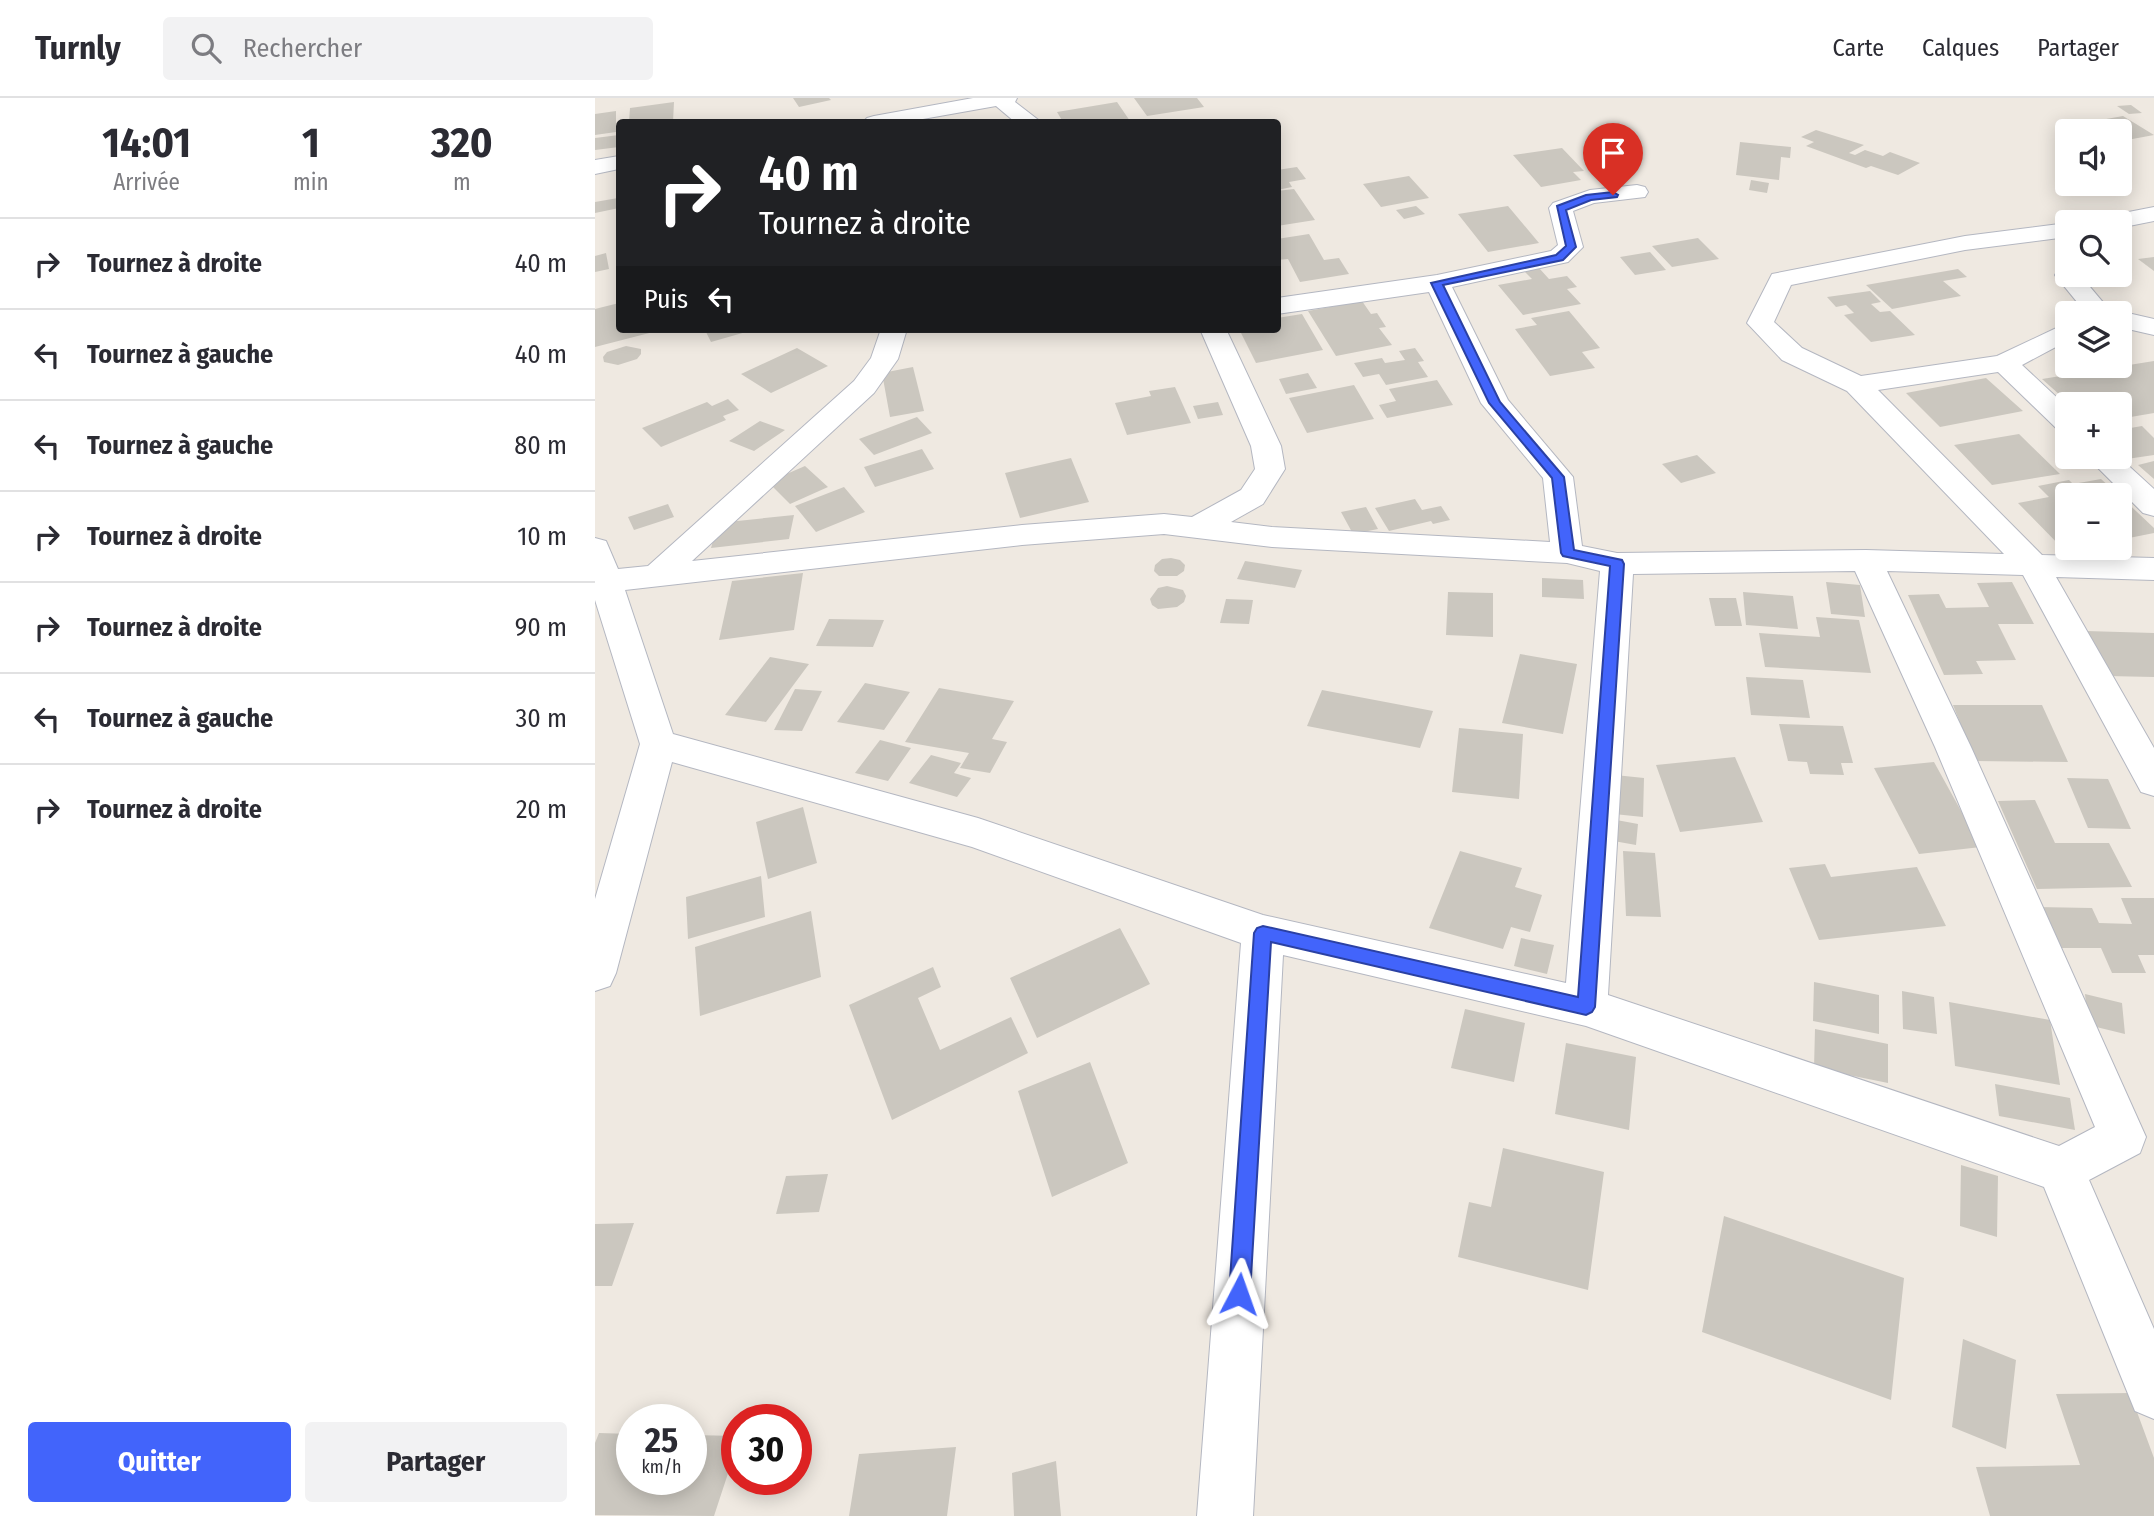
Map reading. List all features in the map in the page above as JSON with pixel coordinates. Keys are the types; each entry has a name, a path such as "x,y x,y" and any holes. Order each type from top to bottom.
{"street":[{"path":"890,119 1002,98 1017,115 1024,119"},
{"path":"595,167 616,164"},
{"path":"1281,305 1437,283 1559,257 1571,247 1561,208 1590,197 1637,192"},
{"path":"2132,219 2154,215"},
{"path":"2055,232 1965,243 1781,279 1760,323 1791,354 1857,385 2034,566 2154,782"},
{"path":"2035,236 2055,260"},
{"path":"1437,283 1495,403 1558,477 1567,553"},
{"path":"2078,287 2089,301"},
{"path":"2132,322 2154,327"},
{"path":"655,577 864,387 884,359 893,333"},
{"path":"1198,528 1252,497 1270,469 1266,446 1215,333"},
{"path":"1857,385 2004,363 2055,337"},
{"path":"2004,363 2055,412"},
{"path":"2115,469 2154,506"},
{"path":"600,583 1022,535 1164,524 1272,537 1567,553 1617,564 1866,560 2154,569"},
{"path":"595,548 600,583 658,744 595,973"},
{"path":"658,744 978,833 1263,933 1586,1007 2061,1170 2123,1137 1953,747 1866,560"},
{"path":"1586,1007 1617,564"},
{"path":"1224,1516 1263,933"},
{"path":"2061,1170 2154,1392"}],"building":[{"path":"793,98 829,98 831,100 799,107"},
{"path":"1134,98 1197,98 1204,107 1147,116"},
{"path":"674,102 673,119 629,119 630,108"},
{"path":"1117,102 1129,119 1061,119 1057,112"},
{"path":"2131,105 2142,113 2129,114 2117,106"},
{"path":"616,111 616,132 595,135 595,114"},
{"path":"2123,116 2128,119 2106,119"},
{"path":"2132,122 2154,135 2132,139"},
{"path":"1816,130 1864,145 1849,153 1855,155 1865,150 1883,156 1890,152 1920,163 1898,175 1871,166 1866,168 1806,146 1814,142 1801,137"},
{"path":"616,135 616,147 595,150 595,138"},
{"path":"1740,142 1791,147 1790,158 1781,157 1779,180 1736,175"},
{"path":"1562,148 1584,171 1573,172 1581,180 1541,187 1513,155"},
{"path":"1297,167 1306,179 1289,182 1292,187 1281,189 1281,169"},
{"path":"1409,176 1429,198 1381,207 1363,184"},
{"path":"1751,180 1769,183 1767,193 1749,190"},
{"path":"1294,189 1315,220 1281,225 1281,191"},
{"path":"616,198 616,209 595,213 595,202"},
{"path":"1416,206 1425,214 1404,219 1396,210"},
{"path":"1508,206 1539,243 1488,252 1458,214"},
{"path":"1309,234 1324,260 1339,258 1349,274 1300,282 1288,259 1281,260 1281,238"},
{"path":"1698,238 1719,259 1672,267 1652,246"},
{"path":"1650,252 1666,270 1635,275 1620,257"},
{"path":"606,253 609,269 595,272 595,256"},
{"path":"2154,257 2154,271 2138,259"},
{"path":"1539,268 1549,279 1567,276 1577,287 1567,289 1581,304 1523,315 1498,285 1532,279 1524,271"},
{"path":"1958,269 1967,277 1943,281 1961,296 1892,309 1866,285"},
{"path":"1870,291 1881,302 1871,304 1880,312 1890,311 1915,335 1871,342 1844,315 1854,313 1846,305 1836,307 1827,297"},
{"path":"1362,301 1371,314 1377,313 1386,327 1379,328 1392,345 1336,356 1308,311"},
{"path":"616,304 616,333 649,333 595,347 595,309"},
{"path":"1569,311 1600,348 1582,352 1595,368 1550,376 1515,329 1537,325 1531,318"},
{"path":"1302,314 1323,350 1256,363 1241,333 1281,333 1281,317"},
{"path":"706,333 742,333 711,342"},
{"path":"626,346 641,349 637,359 618,365 604,362 603,357 607,352"},
{"path":"797,348 828,366 771,393 741,374"},
{"path":"1415,348 1424,361 1418,362 1428,377 1386,385 1379,374 1363,377 1354,363 1382,358 1385,363 1405,360 1399,351"},
{"path":"2154,361 2154,413 2132,417 2132,392 2057,392 2042,379 2132,378 2132,365"},
{"path":"913,367 924,411 890,417 882,373"},
{"path":"1308,373 1317,388 1286,394 1279,379"},
{"path":"1986,378 2023,411 1940,427 1906,393"},
{"path":"1437,380 1453,405 1387,418 1379,405 1396,401 1389,389"},
{"path":"1354,385 1374,419 1307,433 1289,398"},
{"path":"1175,387 1191,423 1127,435 1115,403 1151,396 1149,391"},
{"path":"728,399 739,410 723,416 726,420 661,447 642,428 707,402 712,406"},
{"path":"1218,402 1223,415 1198,419 1193,406"},
{"path":"917,417 932,433 874,455 859,439"},
{"path":"760,421 785,430 754,451 729,441"},
{"path":"2142,426 2154,438 2154,455 2132,458 2132,428"},
{"path":"2019,434 2060,474 1992,485 1954,445"},
{"path":"922,449 934,469 875,487 864,467"},
{"path":"1697,455 1716,473 1681,483 1662,464"},
{"path":"1071,458 1089,502 1020,518 1005,473"},
{"path":"2154,461 2154,479 2138,465"},
{"path":"805,466 828,487 790,504 768,482"},
{"path":"2101,479 2106,483 2079,483"},
{"path":"2069,480 2072,483 2055,483 2055,541 2018,503 2049,497 2038,486"},
{"path":"844,487 865,512 816,532 795,506"},
{"path":"1415,499 1422,510 1441,506 1450,520 1433,524 1431,521 1389,531 1375,508"},
{"path":"668,504 674,517 634,530 628,517"},
{"path":"1366,507 1378,529 1353,534 1341,512"},
{"path":"2132,507 2154,528 2154,533 2132,537"},
{"path":"794,515 789,539 711,548 718,523"},
{"path":"1162,559 1180,560 1185,565 1184,571 1177,576 1159,576 1154,571 1155,565"},
{"path":"1245,561 1302,570 1295,588 1237,579"},
{"path":"803,573 794,630 719,640 732,581"},
{"path":"1542,578 1583,580 1584,599 1542,597"},
{"path":"1826,582 1860,585 1865,617 1831,614"},
{"path":"2012,582 2034,624 1998,624 2016,660 1976,661 1983,674 1944,675 1908,595 1939,594 1946,608 1989,607 1977,583"},
{"path":"1167,586 1183,590 1186,596 1184,602 1177,607 1158,609 1152,605 1150,599 1158,588"},
{"path":"1448,592 1493,593 1493,637 1446,635"},
{"path":"1743,592 1793,596 1798,629 1746,625"},
{"path":"1709,598 1736,598 1742,626 1715,626"},
{"path":"1226,599 1253,600 1249,624 1220,623"},
{"path":"1816,617 1859,620 1871,673 1765,667 1759,633 1820,637"},
{"path":"829,619 884,620 873,647 816,646"},
{"path":"2086,631 2154,633 2154,677 2107,676"},
{"path":"1520,654 1577,664 1563,734 1502,723"},
{"path":"770,657 809,664 766,722 725,715"},
{"path":"1746,677 1803,680 1810,718 1751,715"},
{"path":"865,683 910,692 884,730 837,722"},
{"path":"939,688 1014,701 992,739 1007,742 990,773 960,768 969,753 905,742"},
{"path":"795,689 822,691 802,731 774,730"},
{"path":"1322,690 1433,711 1420,748 1307,726"},
{"path":"1953,705 2042,705 2068,762 1975,761"},
{"path":"1779,724 1843,726 1853,763 1841,763 1844,775 1810,774 1807,762 1788,761"},
{"path":"1459,728 1523,734 1519,799 1452,792"},
{"path":"880,740 911,748 888,781 855,773"},
{"path":"931,755 961,763 954,773 971,778 957,797 909,783"},
{"path":"1735,757 1763,822 1680,832 1656,765"},
{"path":"1934,762 1981,847 1919,854 1874,768"},
{"path":"1615,775 1644,778 1643,817 1614,814"},
{"path":"2067,778 2108,779 2131,829 2088,828"},
{"path":"2035,800 2055,843 2109,843 2132,887 2037,889 1998,801"},
{"path":"803,807 817,863 768,879 756,822"},
{"path":"1611,819 1638,824 1636,845 1608,840"},
{"path":"1460,851 1522,868 1515,887 1542,895 1530,932 1511,927 1503,949 1429,928"},
{"path":"1623,851 1655,853 1661,917 1626,916"},
{"path":"1825,864 1831,877 1917,867 1946,926 1819,940 1789,868"},
{"path":"761,876 765,917 688,939 686,897"},
{"path":"2121,898 2154,898 2154,955 2138,955 2146,973 2112,973 2101,948 2052,948 2036,907 2092,908 2099,923 2132,924"},
{"path":"811,911 821,977 700,1016 695,947"},
{"path":"1120,928 1150,984 1037,1038 1010,978"},
{"path":"1521,938 1554,945 1547,974 1514,966"},
{"path":"933,967 941,987 918,998 940,1050 1011,1017 1028,1053 892,1120 849,1005"},
{"path":"1814,982 1879,995 1879,1034 1813,1021"},
{"path":"1902,991 1934,997 1937,1034 1903,1029"},
{"path":"2085,994 2122,1003 2125,1034 2088,1025"},
{"path":"1949,1002 2050,1020 2060,1085 1955,1066"},
{"path":"1465,1009 1525,1023 1514,1082 1451,1068"},
{"path":"1815,1029 1888,1044 1888,1083 1814,1068"},
{"path":"1566,1043 1636,1057 1629,1130 1555,1114"},
{"path":"1090,1062 1128,1163 1052,1197 1018,1091"},
{"path":"1995,1084 2070,1098 2075,1130 1999,1116"},
{"path":"1503,1148 1604,1172 1588,1290 1458,1257 1469,1202 1491,1207"},
{"path":"1961,1165 1998,1176 1997,1237 1960,1226"},
{"path":"828,1174 819,1212 776,1214 786,1176"},
{"path":"1724,1216 1904,1278 1891,1400 1702,1332"},
{"path":"634,1223 612,1286 595,1286 595,1224"},
{"path":"1963,1339 2016,1360 2006,1449 1952,1427"},
{"path":"2130,1393 2154,1458 2154,1516 1990,1516 1976,1467 2080,1465 2056,1394"},
{"path":"599,1433 616,1434 616,1495 707,1495 707,1435 721,1436 721,1495 714,1516 595,1515 595,1443"},
{"path":"956,1447 947,1516 849,1516 859,1454"},
{"path":"1056,1461 1061,1516 1014,1516 1012,1473"}],"route":[{"path":"1239,1294 1263,933 1586,1007 1617,564 1567,553 1558,477 1495,403 1437,283 1559,257 1571,247 1561,208 1590,197 1613,195"}]}
